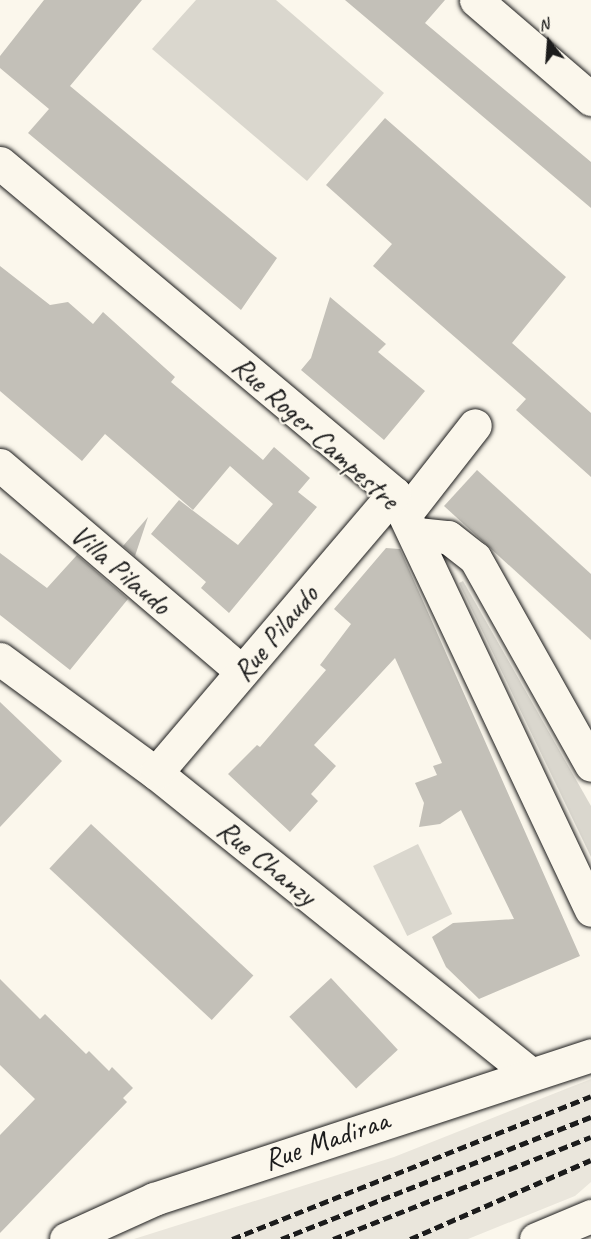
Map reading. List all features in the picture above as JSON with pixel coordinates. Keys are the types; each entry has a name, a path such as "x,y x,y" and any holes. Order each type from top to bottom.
{"street":[{"path":"476,0 591,99"},
{"name":"Rue Roger Campestre","path":"0,163 406,513 591,910"},
{"name":"Rue Pilaudo","path":"156,773 242,672 406,513 475,425"},
{"name":"Villa Pilaudo","path":"0,465 242,672"},
{"path":"406,513 448,537 475,558 591,765"},
{"name":"Rue Chanzy","path":"0,659 156,773 529,1073"},
{"name":"Rue Madiraa","path":"66,1239 154,1199 529,1073 591,1055"},
{"path":"536,1239 591,1215"}],"shaded area":[{"path":"196,0 276,0 384,93 307,181 152,49"},
{"path":"463,581 591,806 591,857 459,583"},
{"path":"418,844 452,914 407,936 373,866"},
{"path":"591,1079 591,1182 575,1196 468,1239 134,1239 394,1157"}],"building":[{"path":"44,0 142,0 70,86 277,258 241,310 28,133 49,109 0,68 0,56"},
{"path":"345,0 445,0 425,23 591,162 591,208"},
{"path":"385,118 566,277 512,343 591,413 591,477 516,410 526,399 373,266 392,244 326,185"},
{"path":"0,266 50,305 68,302 93,324 103,312 175,377 171,382 263,460 274,447 310,478 298,492 317,507 229,613 201,588 206,582 151,534 179,500 238,545 273,504 230,466 193,510 105,434 82,461 0,391"},
{"path":"330,297 386,344 378,352 425,391 384,440 301,370 311,358"},
{"path":"477,470 591,574 591,640 444,506"},
{"path":"148,517 135,556 123,546"},
{"path":"386,548 400,549 580,956 479,999 446,967 432,937 453,923 514,919 461,810 440,824 419,827 424,803 415,783 437,775 433,766 442,763 395,658 314,745 336,766 311,794 318,801 290,832 228,774 257,745 260,747 326,670 320,665 351,624 334,609"},
{"path":"0,553 47,588 77,555 128,599 70,670 0,615"},
{"path":"0,702 62,761 0,827"},
{"path":"91,824 253,975 212,1020 49,869"},
{"path":"331,978 398,1050 356,1089 289,1017"},
{"path":"0,979 40,1019 45,1014 86,1054 89,1051 109,1071 112,1067 133,1088 123,1098 127,1102 0,1233 0,1135 35,1099 0,1065"}],"railway":[{"path":"232,1239 591,1096"},
{"path":"281,1239 591,1117"},
{"path":"333,1239 591,1137"},
{"path":"410,1239 591,1160"}]}
